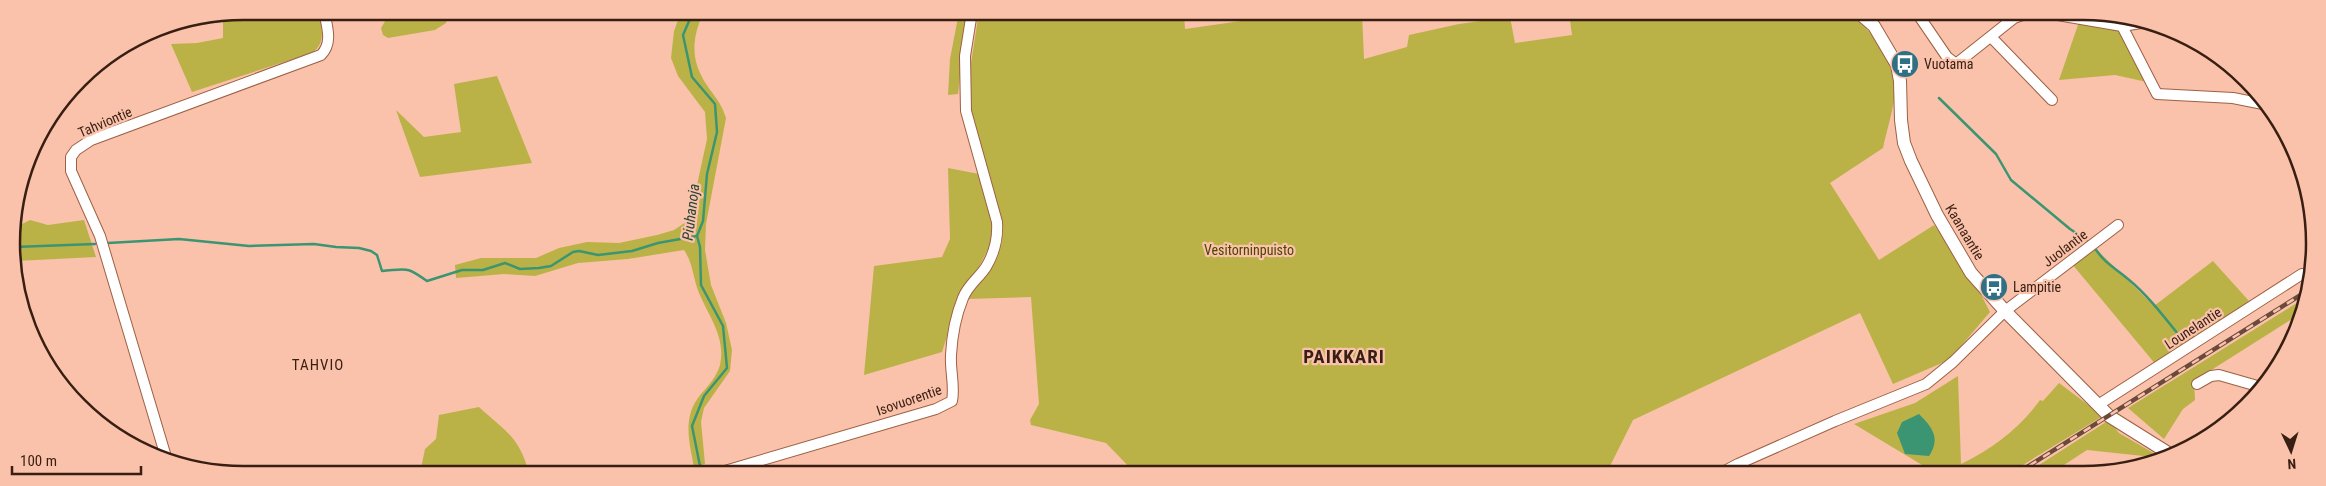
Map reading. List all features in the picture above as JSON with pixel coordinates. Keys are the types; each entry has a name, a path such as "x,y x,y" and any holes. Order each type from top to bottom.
{"street":[{"name":"Tahviontie","path":"164,451 100,236 71,171 71,157 76,150 91,140 321,55 326,50 329,42 325,20"},
{"name":"Isovuorentie","path":"742,466 936,409 952,401 951,356 958,315 967,289 985,268 991,257 998,233 997,222 966,111 965,56 971,20"},
{"name":"Kaanaantie","path":"1867,20 1874,26 1897,65 1904,143 1918,178 1971,272 2005,311 2109,416 2164,450"},
{"path":"1922,20 1947,56 1956,64 2012,20"},
{"path":"2087,20 2122,26 2130,25"},
{"path":"2122,26 2157,94 2233,98 2256,103"},
{"path":"1991,37 2052,100"},
{"name":"Juolantie","path":"2005,311 2118,225"},
{"name":"Lounelantie","path":"2098,405 2302,274"},
{"path":"1734,466 1835,421 1926,384 1953,362 2005,311"},
{"path":"2197,384 2219,374 2255,385"}],"green space":[{"path":"228,20 320,20 322,29 320,44 312,53 192,92 171,44 197,43 223,38 223,21"},
{"path":"386,20 447,20 446,23 435,30 388,38 383,35 381,28"},
{"path":"678,20 701,20 696,35 695,59 701,75 721,105 726,118 706,224 705,250 711,285 726,323 732,350 730,371 704,408 701,422 705,464 698,466 694,466 690,448 689,420 695,402 717,373 720,365 721,345 716,328 699,293 684,250 628,259 578,263 535,276 504,274 456,278 455,265 481,258 536,258 559,248 587,242 619,243 674,230 686,222 692,208 707,139 705,112 678,76 671,58 674,31"},
{"path":"957,20 966,20 958,94 948,95 950,59"},
{"name":"Vesitorninpuisto","path":"978,20 1184,20 1185,29 1248,20 1362,20 1364,59 1407,47 1409,35 1488,20 1511,20 1515,43 1572,35 1570,20 1857,20 1881,46 1892,67 1895,90 1892,112 1883,148 1830,183 1879,260 1934,225 1970,273 1990,312 1949,360 1893,384 1860,313 1633,420 1610,466 1128,466 1106,443 1031,425 1030,420 1039,404 1031,297 967,299 986,276 994,260 998,251 1001,231 970,110 968,82"},
{"path":"2079,22 2118,27 2156,84 2115,75 2059,80"},
{"path":"497,76 532,163 420,177 396,110 424,137 461,132 454,84"},
{"path":"948,168 979,174 994,227 989,247 977,271 961,292 942,352 864,375 874,266 942,257 950,239"},
{"path":"30,220 48,225 84,220 96,257 20,261 20,225"},
{"path":"2093,246 2154,306 2213,261 2249,301 2157,366 2072,264"},
{"path":"2298,303 2293,319 2194,381 2195,400 2183,409 2164,439 2128,408"},
{"path":"1958,376 1961,464 1984,452 2005,437 2059,383 2103,416 2021,466 1924,466 1854,424 1915,403"},
{"path":"479,407 516,442 527,466 421,466 425,449 436,439 439,415"},
{"path":"2109,420 2119,433 2155,454 2147,456 2087,450 2062,466 2037,466"}],"shaded area":[{"path":"1919,414 1931,428 1935,438 1933,450 1929,456 1905,454 1897,433 1902,422"}],"waterway":[{"name":"Piuhanoja","path":"690,20 683,35 692,77 715,104 717,132 707,174 703,221 697,236 700,247 701,285 723,326 727,368 704,396 692,426 700,466"},
{"path":"1939,98 1996,154 2011,180 2070,229 2091,243"},
{"path":"108,243 179,239 249,246 314,244 359,248 371,251 377,255 382,271 406,270 415,273 427,281 462,270 483,270 505,263 520,269 539,268 551,266 573,252 579,251 598,255 632,251 658,243 697,236"},
{"path":"20,247 95,244"},
{"path":"2094,247 2106,262 2144,294 2186,344"}],"railway":[{"path":"2029,466 2300,296"}],"place":[{"name":"Vuotama","path":"1905,64"},
{"name":"Lampitie","path":"1994,287"}],"district":[{"name":"PAIKKARI","path":"1344,356"},
{"name":"TAHVIO","path":"318,365"}]}
